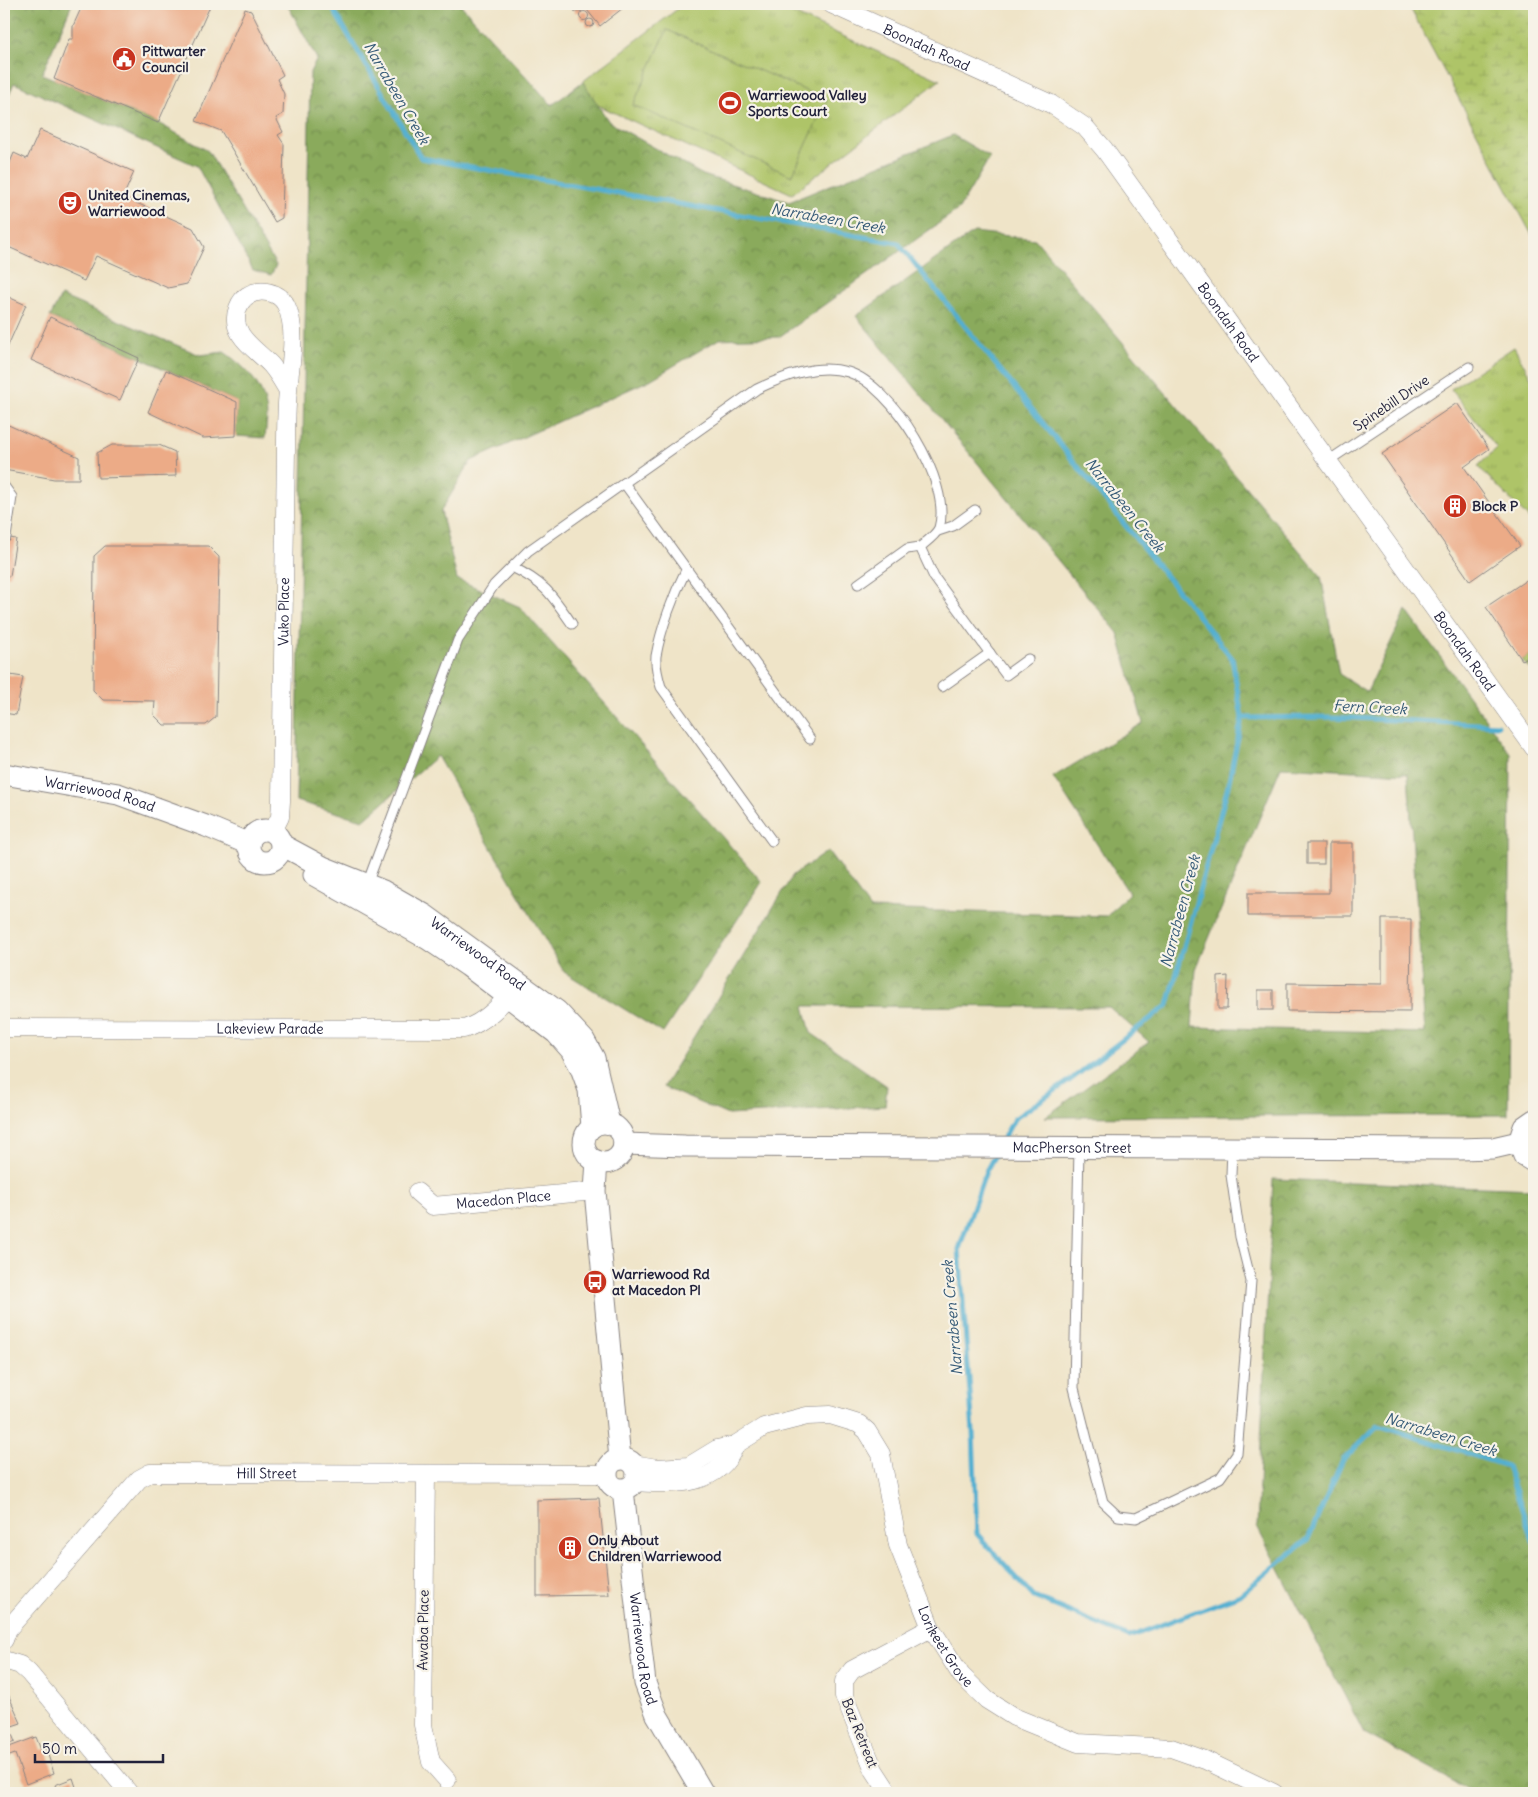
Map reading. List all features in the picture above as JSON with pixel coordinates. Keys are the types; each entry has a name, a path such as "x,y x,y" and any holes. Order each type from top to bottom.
{"street":[{"name":"Boondah Road","path":"831,4 1051,104 1085,127 1104,149 1534,748"},
{"name":"Vuko Place","path":"278,844 281,801 288,391 292,367 290,328 287,307 283,299 266,291 248,295 241,301 237,310 236,324 240,334 271,365 288,391"},
{"name":"Warriewood Road","path":"4,774 118,794 249,844"},
{"path":"265,829 278,844 272,861 258,861 249,851 252,836 257,831 265,829"},
{"name":"Warriewood Road","path":"278,844 323,867 368,884 425,915 513,990 556,1032 577,1058 600,1125"},
{"name":"Warriewood Road","path":"278,844 428,939 513,990"},
{"name":"Lakeview Parade","path":"4,1028 464,1029 475,1026 490,1016 513,990"},
{"path":"1534,1120 1524,1127 1519,1142 1524,1156 1534,1162"},
{"path":"600,1125 620,1131 624,1144 620,1155 604,1163 592,1158 585,1149 585,1137 600,1125"},
{"name":"MacPherson Street","path":"624,1144 964,1148 1459,1149 1493,1148 1519,1142"},
{"name":"Warriewood Road","path":"598,1161 595,1191 645,1683 657,1715 704,1793"},
{"name":"Macedon Place","path":"417,1192 434,1206 595,1191"},
{"name":"Lorikeet Grove","path":"623,1474 681,1483 706,1476 730,1458 735,1445 764,1427 819,1415 846,1418 859,1424 867,1431 881,1454 898,1544 931,1628 961,1675 987,1700 1014,1717 1078,1743 1171,1748 1205,1760 1269,1792"},
{"name":"Hill Street","path":"4,1640 8,1629 139,1479 150,1473 623,1474"},
{"name":"Awaba Place","path":"426,1474 423,1725 431,1762 447,1780"},
{"name":"Baz Retreat","path":"889,1793 874,1770 859,1737 844,1696 844,1681 852,1670 931,1628"},
{"path":"4,1660 20,1665 29,1673 129,1793"}],"lane":[{"name":"Spinebill Drive","path":"1328,461 1469,367"},
{"path":"368,884 458,640 494,585 528,551 757,389 786,375 815,369 848,372 867,382 893,408 919,442 932,472 939,496 941,518 938,531"},
{"path":"624,483 810,739"},
{"path":"4,486 12,497 6,537"},
{"path":"858,584 907,549 920,547 938,531 953,526 975,510"},
{"path":"920,547 934,577 1006,675 1028,659"},
{"path":"512,567 534,577 547,588 572,624"},
{"path":"686,570 676,590 656,656 656,670 661,687 772,841"},
{"path":"942,687 990,653"},
{"path":"1079,1148 1074,1388 1104,1502 1118,1516 1136,1518 1220,1478 1237,1454 1251,1281 1240,1237 1232,1184 1232,1149"}],"green space":[{"path":"4,4 72,4 42,74 158,123 208,151 276,265 271,275 253,270 197,166 14,83 4,106"},
{"path":"287,4 460,4 552,105 583,82 609,122 703,175 789,202 953,135 990,157 959,209 779,337 719,339 650,380 471,461 441,511 457,579 520,607 762,882 663,1033 564,972 437,756 363,820 296,801 310,72 317,59"},
{"path":"684,4 772,4 940,80 792,194 569,92"},
{"path":"1408,4 1534,4 1534,239"},
{"name":"Warriewood Valley Sports Court","path":"667,30 827,100 792,176 633,105"},
{"path":"974,232 1035,239 1321,576 1339,674 1367,692 1406,610 1511,754 1508,1115 1045,1117 1149,1042 1109,1007 804,1006 811,1033 887,1086 885,1106 728,1115 663,1087 793,875 828,851 870,909 1107,916 1129,893 1053,777 1143,723 1118,633 856,316","holes":["1281,767 1408,774 1425,1033 1192,1027 1196,969"]},
{"path":"61,296 200,355 224,352 251,375 264,398 267,411 265,438 236,436 237,402 50,317"},
{"path":"1514,347 1534,383 1534,524 1478,466 1497,448 1451,389"},
{"path":"1534,652 1534,674 1522,660"},
{"path":"1273,1179 1534,1189 1534,1793 1475,1793 1364,1733 1257,1527"}],"building":[{"name":"Pittwarter Council","path":"83,4 211,4 158,123 54,79 69,39 73,39 73,26"},
{"path":"574,4 628,4 600,26 583,5 581,12 575,12"},
{"path":"245,9 251,11 283,75 277,79 284,94 283,114 276,118 283,132 278,135 284,144 282,218 275,222 221,131 196,121"},
{"path":"584,12 588,16 584,20 580,16"},
{"path":"590,19 594,23 590,27 586,23"},
{"name":"United Cinemas, Warriewood","path":"40,130 134,172 123,197 193,228 204,247 187,284 168,288 96,256 84,281 4,245 4,177 14,153 27,159"},
{"path":"4,295 26,305 7,348 4,346"},
{"path":"50,317 139,358 120,400 31,360"},
{"path":"166,370 237,402 236,436 203,438 148,412"},
{"name":"Block P","path":"1457,403 1489,449 1464,467 1520,546 1470,581 1382,454"},
{"path":"4,423 79,457 79,479 54,479 4,470"},
{"path":"112,445 159,445 175,452 176,476 98,478 97,453"},
{"path":"4,501 7,502 5,517 4,517"},
{"path":"4,537 16,539 10,576 4,575"},
{"path":"105,546 208,546 219,557 216,717 206,725 164,725 154,715 155,701 103,700 93,690 94,556"},
{"path":"1534,575 1534,652 1522,660 1486,607"},
{"path":"4,674 23,677 16,715 4,713"},
{"path":"1307,843 1324,843 1324,864 1307,864"},
{"path":"1329,843 1353,843 1353,916 1248,916 1248,893 1329,893"},
{"path":"1382,919 1411,919 1410,1012 1287,1011 1287,983 1382,984"},
{"path":"1228,976 1227,1009 1218,1009 1218,977"},
{"path":"1258,990 1273,990 1273,1010 1258,1010"},
{"name":"Only About Children Warriewood","path":"599,1498 609,1595 537,1596 537,1500"},
{"path":"7,1692 21,1723 9,1727 15,1742 4,1746 4,1693"},
{"path":"36,1737 41,1750 46,1749 54,1773 26,1784 15,1754 4,1758 4,1749"},
{"path":"73,1778 78,1793 49,1793 57,1790 55,1785"},
{"path":"47,1788 48,1793 33,1793"}],"waterway":[{"name":"Narrabeen Creek","path":"330,4 421,158 898,243 1232,658 1242,718 1228,786 1168,1005 1069,1081 1014,1119 1002,1141"},
{"name":"Fern Creek","path":"1242,718 1332,717 1498,725"},
{"name":"Narrabeen Creek","path":"996,1153 986,1171 959,1249 973,1432 977,1534 1034,1597 1129,1637 1240,1595 1308,1539 1343,1460 1378,1425 1507,1466 1534,1544"}],"place":[{"name":"Pittwarter Council","path":"124,59"},
{"name":"Warriewood Valley Sports Court","path":"730,103"},
{"name":"United Cinemas, Warriewood","path":"70,203"},
{"name":"Block P","path":"1455,506"},
{"name":"Warriewood Rd at Macedon Pl","path":"595,1282"},
{"name":"Only About Children Warriewood","path":"570,1548"}]}
